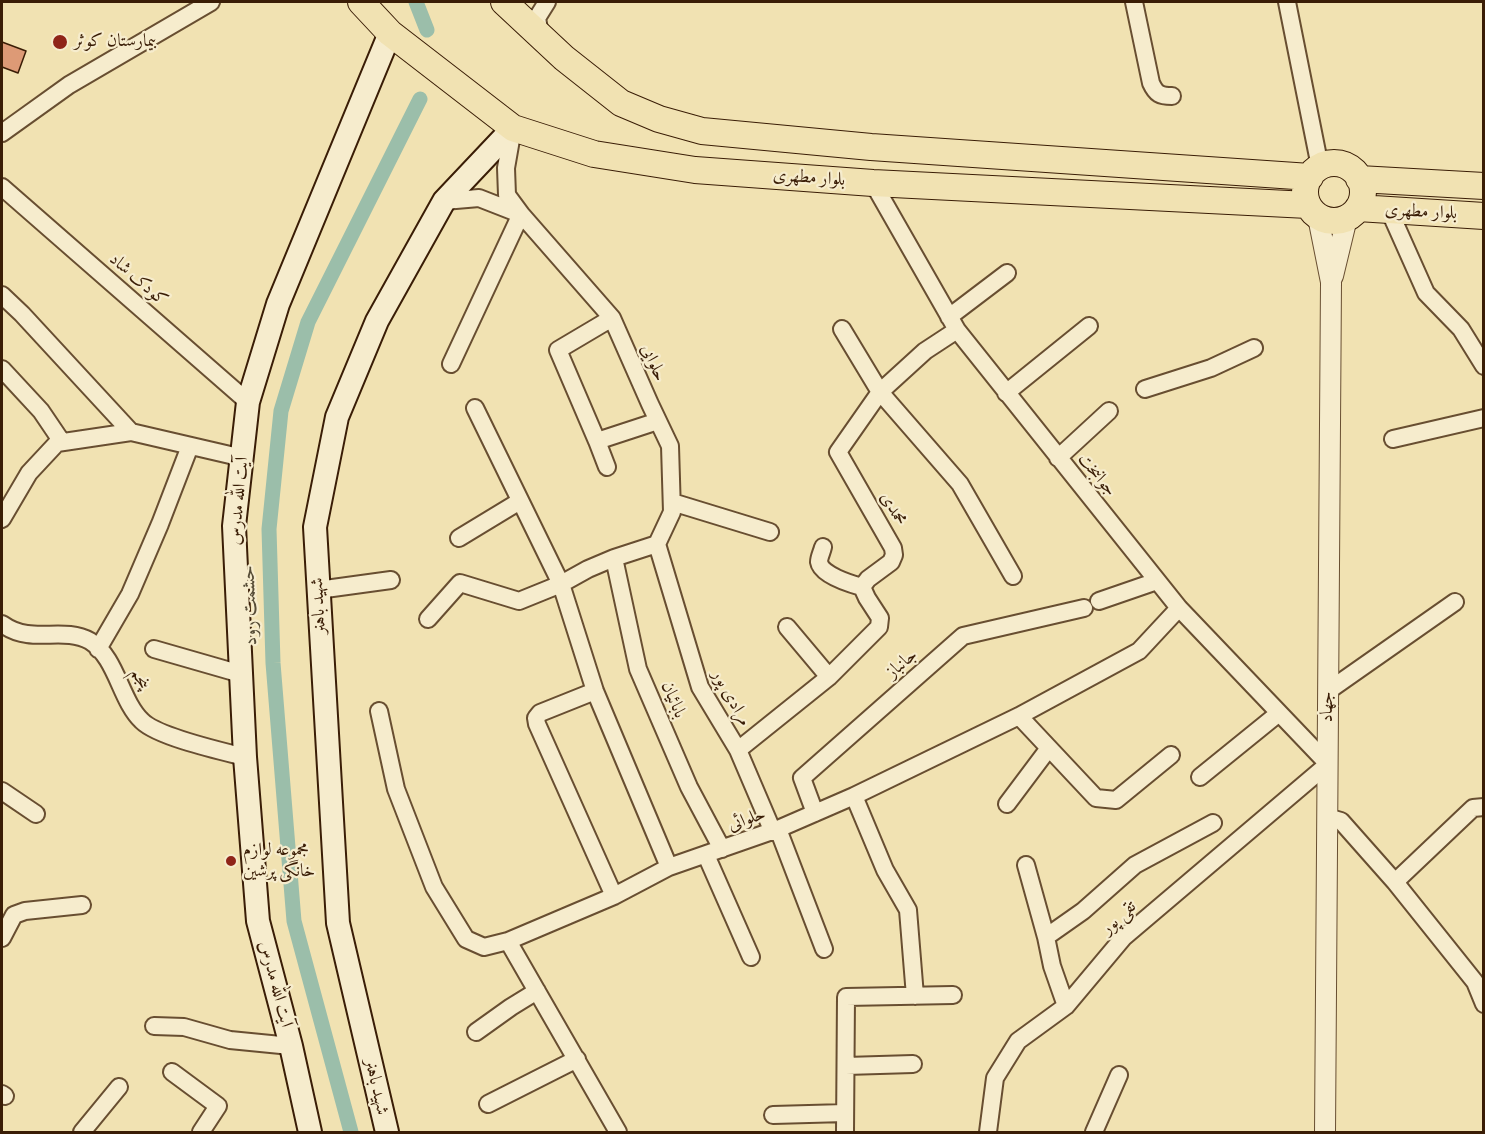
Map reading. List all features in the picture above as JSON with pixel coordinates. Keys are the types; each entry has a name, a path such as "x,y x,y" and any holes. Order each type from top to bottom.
{"main road":[{"name":"بلوار مطهری","path":"361,2 390,33 513,128 594,154 695,170 1313,211"},
{"name":"بلوار مطهری","path":"504,2 564,58 621,103 659,119 702,131 871,147 1315,172"},
{"name":"آیت الله مدرس","path":"310,1132 291,1046 258,921 245,758 234,526 248,402 278,304 390,33"},
{"name":"شهید باهنر","path":"387,1132 338,923 315,527 337,417 377,321 444,201 513,128"},
{"path":"1329,164 1347,167 1359,179 1362,199 1352,213 1337,221 1327,220 1313,211 1305,198 1305,191 1315,172 1329,164"},
{"name":"بلوار مطهری","path":"1359,179 1484,186"},
{"name":"بلوار مطهری","path":"1352,213 1389,210 1484,216"}],"street":[{"path":"2,133 69,86 211,2"},
{"path":"540,35 537,18 547,2"},
{"path":"1134,2 1155,93 1172,96"},
{"path":"1287,2 1315,172"},
{"name":"حلوایی","path":"513,128 506,168 507,195 612,318 670,446 672,512 657,544"},
{"name":"جوانبخت","path":"873,183 953,323 1006,393 1179,608 1328,764"},
{"name":"کودک شاد","path":"2,187 248,402"},
{"path":"444,201 479,198 521,214 451,364"},
{"path":"1389,210 1426,293 1461,329 1484,366"},
{"path":"1313,211 1331,282"},
{"path":"1331,282 1352,213"},
{"name":"محمدی","path":"861,587 891,562 894,555 893,548 838,452 880,392 1007,273"},
{"name":"جهاد","path":"1325,1132 1331,282"},
{"path":"2,295 131,432"},
{"path":"607,467 558,350 612,318"},
{"path":"1006,393 1089,326"},
{"path":"842,329 880,392 960,484 1013,576"},
{"path":"1145,389 1211,368 1254,348"},
{"path":"2,369 41,411 62,442"},
{"path":"475,408 561,584 595,691 669,867"},
{"path":"1058,458 1110,411"},
{"path":"1394,439 1484,418"},
{"path":"597,441 658,421"},
{"path":"2,519 29,473 57,443 131,432 243,458"},
{"path":"98,649 130,594 190,446"},
{"path":"459,538 520,501"},
{"path":"672,502 770,532"},
{"path":"428,619 459,583 519,601 561,584 614,558 657,544"},
{"name":"مرادی پور","path":"657,544 700,687 738,750 776,831 824,949"},
{"path":"738,750 829,677 879,627 880,618 861,587 831,575 821,566 819,558 823,547"},
{"name":"بابائیان","path":"614,558 638,669 689,787 722,849"},
{"path":"318,590 391,580"},
{"name":"جانباز","path":"815,813 802,778 963,636 1092,605 1157,580"},
{"path":"1328,691 1455,602"},
{"name":"حلوائی","path":"379,711 396,789 434,886 466,939 484,947 508,941 614,896 669,867 776,831 854,796 1018,716 1140,651 1179,608"},
{"name":"پنجم","path":"2,624 25,634 75,635 92,643 109,661 142,722 165,734 245,758"},
{"path":"787,627 829,677"},
{"path":"154,649 241,674"},
{"path":"595,691 540,713 536,718 614,896"},
{"path":"1200,777 1279,713"},
{"path":"1018,716 1096,798 1116,800 1171,755"},
{"path":"1007,804 1049,748"},
{"name":"تقی پور","path":"988,1132 995,1078 1018,1041 1066,1006 1123,938 1328,764"},
{"path":"2,791 36,814"},
{"path":"854,796 885,870 908,910 915,996"},
{"path":"1395,882 1473,808 1484,807"},
{"path":"1327,816 1341,821 1479,979 1484,1004"},
{"path":"1046,937 1083,911 1135,865 1213,823"},
{"path":"706,855 751,957"},
{"path":"1026,865 1052,966 1066,1006"},
{"path":"2,938 14,915 25,911 82,905"},
{"path":"508,941 618,1132"},
{"path":"477,1032 537,991"},
{"path":"845,1132 846,998 953,995"},
{"path":"154,1026 184,1027 230,1040 291,1046"},
{"path":"488,1104 577,1059"},
{"path":"846,1066 914,1064"},
{"path":"172,1072 218,1106 201,1132"},
{"path":"1094,1132 1119,1075"},
{"path":"82,1132 119,1087"},
{"path":"773,1115 845,1113"}],"building":[{"path":"2,42 26,51 18,73 2,67"}],"waterway":[{"path":"416,2 427,30"},
{"name":"حشمت رود","path":"351,1132 294,921 273,663 269,529 281,411 308,322 420,99"}],"place":[{"name":"بیمارستان کوثر","path":"60,42"},
{"name":"مجموعه لوازم خانگی پرشین","path":"231,861"}]}
